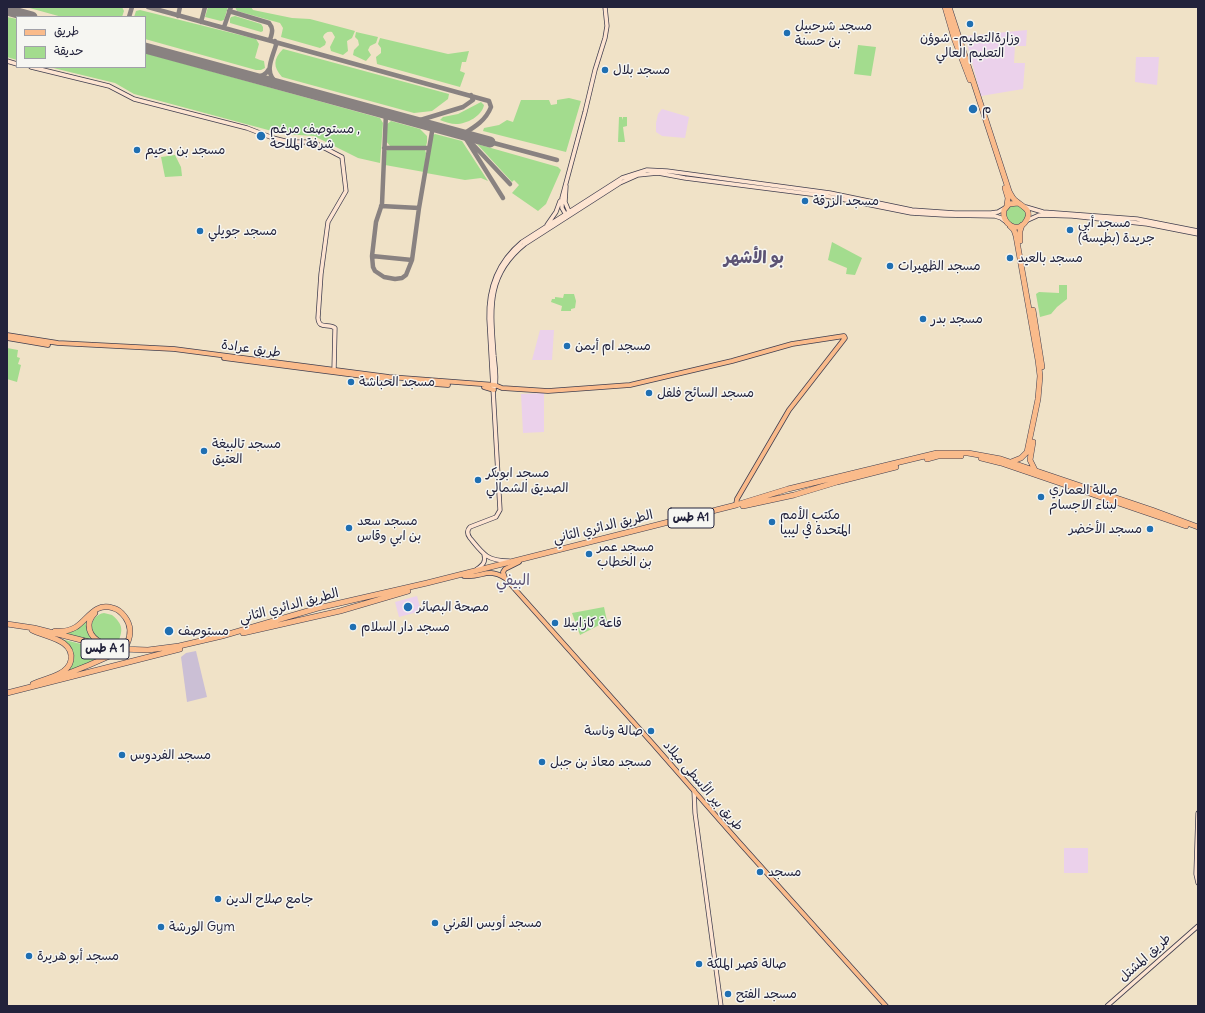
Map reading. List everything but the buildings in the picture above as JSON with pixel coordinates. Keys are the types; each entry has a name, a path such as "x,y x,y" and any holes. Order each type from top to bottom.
{"highway":[{"path":"945,7 1008,203"},
{"path":"949,7 986,121 1008,203 1003,215 1008,224 1017,231 1040,376 1030,460 1033,468 1038,472"},
{"path":"1008,203 1018,203"},
{"path":"1008,203 1018,203 1024,206 1027,212 1024,223 1017,231"},
{"path":"1008,224 1017,227 1024,223"},
{"path":"1006,461 1012,462 1021,458 1027,452 1031,444"},
{"name":"الطريق الدائري الثاني","path":"7,626 33,629 119,651 151,653 180,649 226,640 339,611 352,606 464,576 736,505 788,489 937,453 954,452 978,454 1006,461 1162,516"},
{"name":"الطريق الدائري الثاني","path":"33,629 117,651 160,649 323,607 794,495 938,456 971,456 1001,463 1198,527"},
{"path":"820,481 799,488 799,490 810,489 838,482"},
{"path":"757,503 783,496 785,493 782,492 767,495"},
{"name":"الطريق الدائري الثاني","path":"1171,519 1198,530"},
{"path":"352,606 329,610 329,608 338,605 412,587"},
{"path":"33,629 67,631 78,625 96,609 103,607 109,607 119,611 127,620 130,631 126,644 119,650 66,678"},
{"path":"117,651 101,643 91,634 89,629 90,621 92,616 98,610 110,609 118,612 126,622 128,631 126,644"},
{"path":"283,618 312,612 314,613 313,615 284,624"},
{"path":"32,684 62,673 69,666 71,656 69,649 64,643 33,629"},
{"path":"7,692 180,649"},
{"path":"7,692 80,669 117,651"}],"main road":[{"path":"544,228 556,212 566,184 595,70 605,38 607,26 606,7"},
{"path":"35,68 109,86 134,99 247,128 273,138 290,142 315,143 342,157 346,191 328,222 321,274 318,318 320,325 332,326 335,328 334,370"},
{"path":"517,562 490,559 470,538 468,531 470,527 496,517 500,510 491,310 493,294 499,277 509,260 520,248 622,178 640,172 657,170 836,194 922,211 991,213 998,212 1008,203"},
{"path":"494,375 489,309 492,286 498,272 510,254 522,242 544,228 632,177 656,173 826,196 911,213 995,216 1001,218 1008,224"},
{"path":"566,184 564,202 568,214"},
{"path":"562,198 562,208 568,214"},
{"path":"1024,206 1040,212 1137,219 1198,232"},
{"path":"1024,223 1032,217 1039,215 1072,216 1147,224 1198,232"},
{"name":"طريق عرادة","path":"7,335 58,343 174,349 355,374 541,391 630,385 795,344 844,336 845,338 834,353 789,410 737,499 736,505"},
{"path":"7,338 54,345 185,352 355,374"},
{"path":"472,572 485,563 486,560 484,554"},
{"path":"505,578 503,573 505,570 516,565 517,562"},
{"path":"464,576 473,577 493,572 505,578"},
{"name":"طريق بير الأسطى ميلاد","path":"505,578 694,790 738,842 886,1006"},
{"path":"694,790 695,813 721,1006"},
{"path":"1198,813 1196,874 1198,883"},
{"name":"طريق المشتل","path":"1106,1006 1198,926"}],"shaded area":[{"path":"1027,30 1026,46 1015,46 1014,63 1025,63 1023,89 981,96 965,36"},
{"path":"1136,57 1159,57 1157,85 1135,82"},
{"path":"662,109 689,117 685,138 662,136 656,132 658,114"},
{"path":"540,330 554,330 552,360 532,360"},
{"path":"544,393 544,432 523,433 521,394"},
{"name":"مصحة البصائر","path":"417,596 421,611 399,617 395,602"},
{"path":"196,651 207,697 187,702 181,657 186,653"},
{"path":"1064,848 1088,848 1088,873 1064,873"}],"green space":[{"path":"26,7 122,7 124,11 122,16 58,16"},
{"path":"208,7 228,7 224,20 221,21 205,17"},
{"path":"235,7 251,7 253,10 292,18 310,19 355,31 352,38 347,41 348,51 343,55 331,51 330,47 335,37 332,32 324,34 323,37 326,42 325,45 320,48 281,37 283,28 280,23 237,11"},
{"path":"140,10 256,39 259,44 255,58 264,61 265,68 256,70 146,39 146,16 134,16 136,11"},
{"path":"235,16 261,24 263,31 261,32 230,23 231,17"},
{"path":"7,17 16,19 16,60 7,57"},
{"path":"356,32 378,37 376,43 370,46 368,50 371,55 366,61 353,55 354,50 359,45 358,40 355,37"},
{"path":"380,38 448,54 469,51 466,62 462,62 460,71 465,73 460,87 377,64 376,57 381,53 381,48 378,44"},
{"path":"858,45 876,47 871,76 854,74"},
{"path":"283,49 449,94 448,99 432,111 414,113 282,77 277,70 275,63 277,56"},
{"path":"146,53 380,118 383,123 380,163 358,158 314,136 283,134 134,94 115,83 53,68 146,68"},
{"path":"569,98 581,101 566,152 483,131 484,128 499,125 507,120 513,122 521,100 549,100 551,105 557,104 557,100"},
{"path":"481,102 484,105 480,113 465,123 456,124 440,120 443,117 458,114"},
{"path":"619,117 622,117 623,120 623,117 627,117 627,126 623,127 625,142 618,142"},
{"path":"391,121 420,129 427,136 426,146 390,146 386,141 386,125"},
{"path":"435,134 462,141 488,181 481,178 465,180 426,173 433,135"},
{"path":"477,144 558,167 561,170 546,204 538,211 512,193 519,185 514,180 512,182"},
{"path":"388,149 425,150 424,172 385,165 385,153"},
{"path":"175,155 181,167 182,176 165,177 161,157"},
{"path":"1016,205 1023,208 1026,215 1023,222 1016,225 1009,222 1006,215 1009,208"},
{"path":"832,242 862,258 855,275 846,274 847,268 828,260"},
{"path":"1059,285 1067,285 1067,299 1051,314 1040,317 1036,294 1039,292 1059,293"},
{"path":"564,294 574,294 576,301 575,308 571,309 571,311 561,311 562,306 551,302 552,299 555,299 555,297 563,298"},
{"path":"7,348 18,350 17,357 20,358 18,364 21,365 17,382 7,379"},
{"path":"604,607 607,621 580,635 572,613"},
{"path":"104,613 112,615 119,622 121,632 117,645 101,641 95,637 93,633 93,621 99,614"},
{"path":"90,616 88,626 102,644 64,634"},
{"path":"57,638 113,652 89,664 63,672 72,654"}],"taxiway":[{"path":"129,16 132,7"},
{"path":"148,7 489,101 491,107 486,116 476,126 463,134"},
{"path":"178,16 180,7"},
{"path":"201,22 205,7"},
{"path":"224,27 231,7"},
{"path":"229,11 269,23 272,29 270,40"},
{"path":"275,41 276,45 271,61 270,71 273,80 278,84"},
{"path":"254,77 263,75 269,69"},
{"path":"417,121 463,107 473,100 471,95"},
{"path":"386,113 382,204 376,222 372,256 375,271 384,277 395,279 402,278 406,275 412,260 433,126"},
{"path":"503,198 463,134 510,184"},
{"path":"490,142 557,160"},
{"path":"384,148 428,148"},
{"path":"381,206 419,208"},
{"path":"372,256 412,260"}],"runway":[{"path":"7,10 28,16"},
{"path":"146,48 490,142"}],"place":[{"name":"وزارةالتعليم- شوؤن التعليم العالي","path":"970,24"},
{"name":"مسجد شرحبيل بن حسنة","path":"787,33"},
{"name":"مسجد بلال","path":"605,70"},
{"name":"م","path":"973,109"},
{"name":"مستوصف مرغم , شرفة الملاحة","path":"261,136"},
{"name":"مسجد بن دحيم","path":"137,150"},
{"name":"مسجد الزرقة","path":"805,201"},
{"name":"مسجد أبي جريدة (بطيسة)","path":"1070,230"},
{"name":"مسجد جويلي","path":"200,231"},
{"name":"مسجد بالعيد","path":"1010,258"},
{"name":"مسجد الظهيرات","path":"890,266"},
{"name":"مسجد بدر","path":"923,319"},
{"name":"مسجد ام أيمن","path":"567,346"},
{"name":"مسجد الحباشة","path":"351,382"},
{"name":"مسجد السائح فلفل","path":"649,393"},
{"name":"مسجد تالبيغة العتيق","path":"204,451"},
{"name":"مسجد ابوبكر الصديق الشمالي","path":"478,480"},
{"name":"صالة العماري لبناء الاجسام","path":"1041,497"},
{"name":"مكتب الأمم المتحدة في ليبيا","path":"772,522"},
{"name":"مسجد سعد بن ابي وقاس","path":"349,528"},
{"name":"مسجد الأخضر","path":"1150,529"},
{"name":"مسجد عمر بن الخطاب","path":"589,554"},
{"name":"مصحة البصائر","path":"408,607"},
{"name":"قاعة كازابيلا","path":"555,623"},
{"name":"مسجد دار السلام","path":"353,627"},
{"name":"مستوصف","path":"169,631"},
{"name":"صالة وناسة","path":"651,731"},
{"name":"مسجد الفردوس","path":"122,755"},
{"name":"مسجد معاذ بن جبل","path":"542,762"},
{"name":"مسجد","path":"760,872"},
{"name":"جامع صلاح الدين","path":"218,899"},
{"name":"مسجد أويس القرني","path":"435,923"},
{"name":"الورشة Gym","path":"161,927"},
{"name":"مسجد أبو هريرة","path":"29,956"},
{"name":"صالة قصر الملكة","path":"699,964"},
{"name":"مسجد الفتح","path":"728,994"}],"district":[{"name":"بو الأشهر","path":"754,258"},
{"name":"البيفي","path":"513,581"}]}
